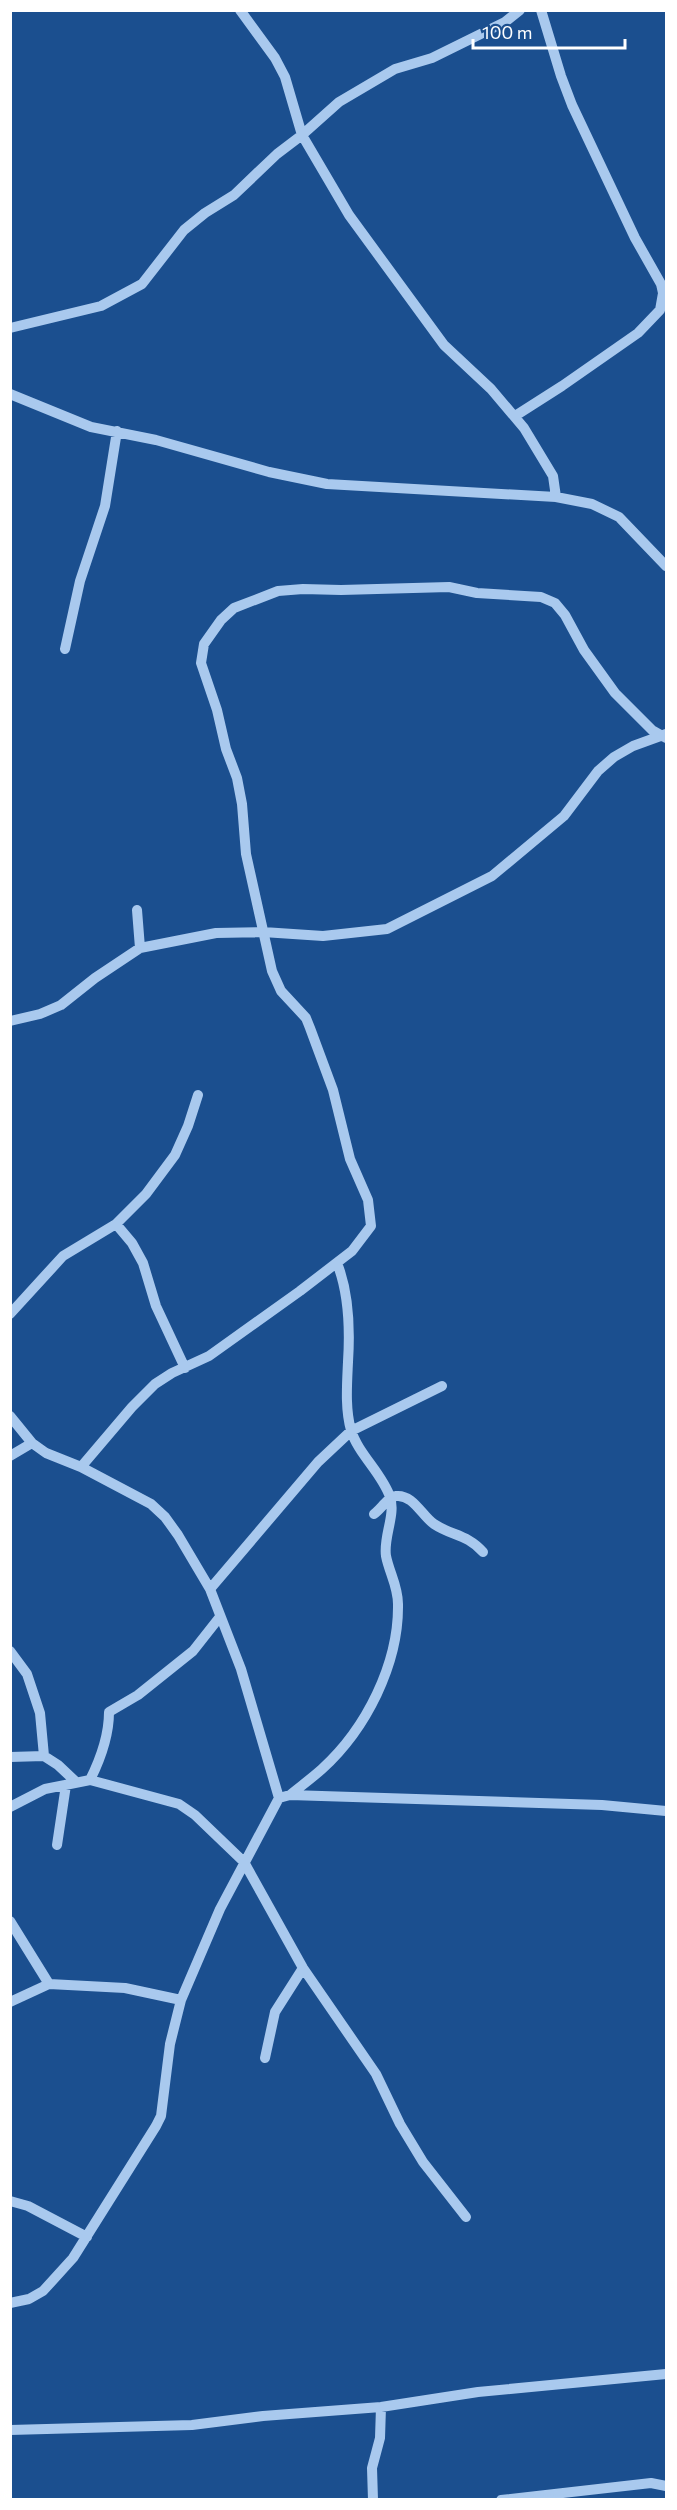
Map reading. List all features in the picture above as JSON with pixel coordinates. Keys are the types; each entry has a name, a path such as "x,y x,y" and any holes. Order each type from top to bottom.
{"street":[{"path":"240,10 251,23 285,77 303,135 349,215 444,345 491,389 515,416 553,476 556,497"},
{"path":"251,10 251,23"},
{"path":"10,328 101,306 142,284 184,230 205,213 234,195 277,154 303,135 339,102 395,69 432,58 506,22 520,10"},
{"path":"515,416 562,387 638,333 660,310 663,293 661,284 634,238 572,105 541,10"},
{"path":"10,394 91,427 156,440 279,474 327,484 556,497 592,504 619,517 666,566"},
{"path":"65,649 80,581 105,506 117,431"},
{"path":"81,1467 148,1390 167,1376 209,1356 337,1263 352,1251 370,1229 368,1200 350,1159 333,1090 306,1018 281,991 276,982 263,932 246,854 243,804 237,778 226,749 218,710 201,663 201,653 207,639 221,620 234,608 278,591 303,589 449,587 477,593 541,597 555,603 565,615 584,650 615,693 644,723 665,736"},
{"path":"10,1022 40,1014 61,1005 95,978 140,948 216,933 263,932 323,936 380,932 406,921 492,876 564,816 598,771 614,757 633,747 665,736"},
{"path":"136,910 140,948"},
{"path":"10,1314 63,1256 116,1224 168,1168 188,1126 198,1095"},
{"path":"116,1224 132,1243 143,1263 156,1306 185,1368"},
{"path":"10,2303 29,2299 43,2291 65,2267 87,2237 161,2116 171,2044 181,2000 220,1909 244,1862 285,1796 323,1768 345,1744 363,1718 385,1674 396,1630 399,1602 393,1574 386,1557 390,1498 351,1431 346,1388 348,1360 346,1303 337,1263"},
{"path":"210,1589 318,1462 351,1431 442,1386"},
{"path":"10,1416 32,1443 46,1453 81,1467 151,1504 165,1517 187,1548 210,1589 285,1796"},
{"path":"10,1456 32,1443"},
{"path":"374,1514 390,1498 400,1496 415,1504 435,1524 472,1541 483,1552"},
{"path":"90,1780 100,1761 109,1727 109,1712 138,1695 193,1651 219,1618"},
{"path":"10,1652 27,1674 40,1713 44,1756"},
{"path":"10,1757 44,1756 58,1765 71,1784 57,1845"},
{"path":"10,1807 36,1792 90,1780 179,1804 195,1815 244,1862 303,1968 376,2074 400,2124 423,2162 466,2217"},
{"path":"285,1796 602,1805 666,1811"},
{"path":"10,1921 49,1984"},
{"path":"265,2058 275,2012 303,1968"},
{"path":"10,2002 49,1984 125,1988 181,2000"},
{"path":"10,2200 28,2206 87,2237"},
{"path":"10,2430 192,2425 263,2416 381,2407 478,2392 666,2374"},
{"path":"373,2499 372,2468 380,2438 381,2407"},
{"path":"501,2499 639,2484 666,2486"}]}
